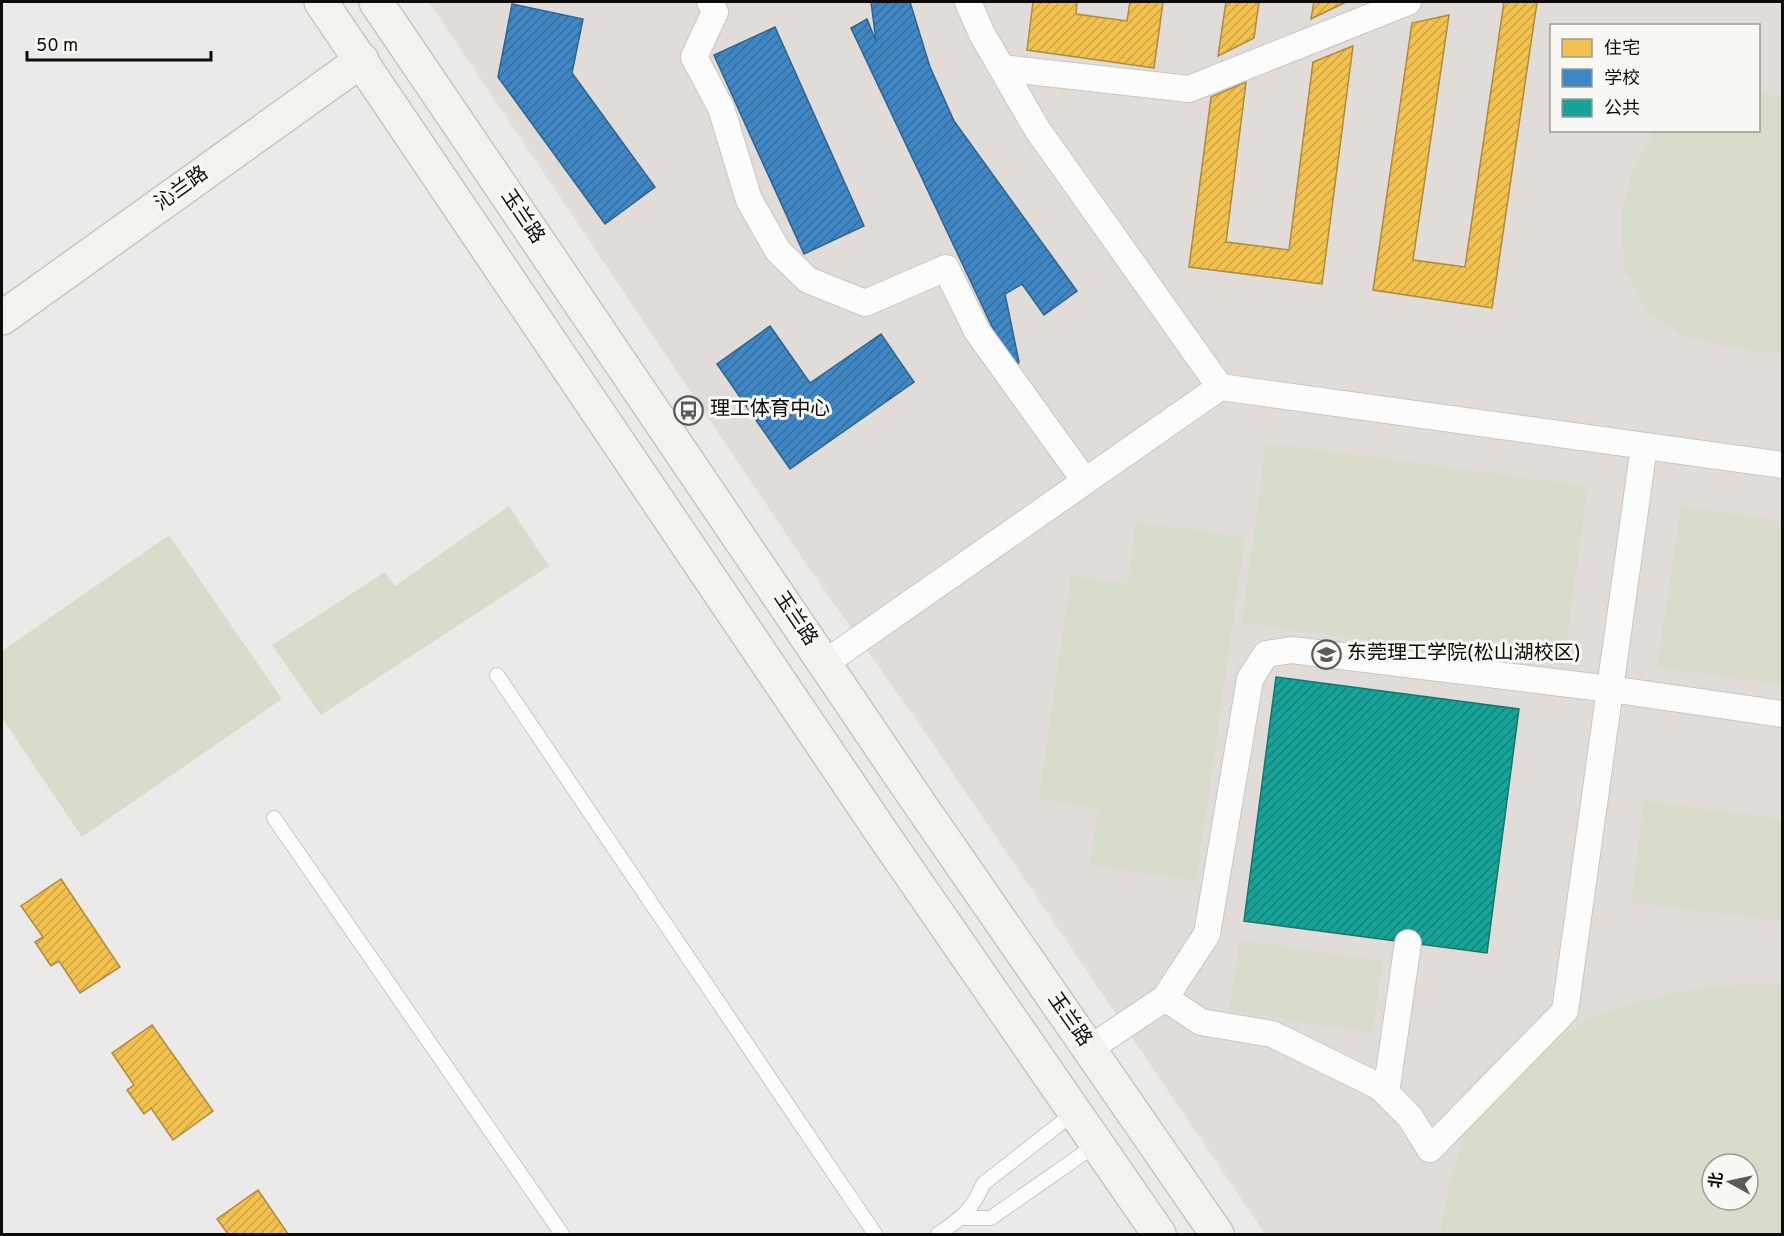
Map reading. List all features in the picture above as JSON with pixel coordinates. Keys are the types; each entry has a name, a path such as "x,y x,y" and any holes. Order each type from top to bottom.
{"street":[{"path":"321,2 882,833 1159,1234"},
{"name":"玉兰路","path":"376,2 825,663 1217,1234"},
{"path":"710,2 715,12 694,57 721,108 749,200 778,251 808,280 866,303 946,268 977,331 1085,481"},
{"path":"969,2 982,34 1037,129 1220,387"},
{"path":"1002,68 1189,89 1408,2"},
{"name":"沁兰路","path":"2,318 362,60"},
{"path":"825,663 1220,387 1782,465"},
{"path":"1165,998 1201,1022 1272,1034 1380,1087 1410,1117 1430,1149 1565,1011 1644,446"},
{"path":"1089,1049 1165,998 1207,934 1250,679 1266,654 1292,650 1610,689 1782,714"},
{"path":"1386,1093 1408,943"}],"lane":[{"path":"497,675 875,1234"},
{"path":"274,818 562,1234"},
{"path":"938,1234 963,1218 976,1202 984,1184 1075,1112"},
{"path":"963,1218 991,1218 1097,1144"}],"shaded area":[{"name":"东莞理工学院(松山湖校区)","path":"429,2 1782,2 1782,1234 1265,1234 929,738 811,571"}],"green space":[{"path":"1760,93 1782,96 1782,354 1729,347 1686,337 1645,311 1624,268 1621,212 1633,169 1653,132 1760,132"},
{"path":"1266,443 1588,486 1563,666 1242,623"},
{"path":"509,506 549,566 321,715 272,645 385,572 395,586"},
{"path":"1681,506 1782,521 1782,685 1657,667"},
{"path":"1136,522 1245,537 1196,881 1090,865 1098,808 1039,799 1071,576 1128,584"},
{"path":"169,535 282,699 82,837 2,718 2,651"},
{"path":"1644,801 1782,819 1782,921 1631,902"},
{"path":"1240,940 1383,961 1372,1033 1229,1011"},
{"path":"1782,983 1782,1234 1440,1234 1451,1176 1471,1119 1512,1068 1589,1018 1695,988"}],"building: 住宅":[{"path":"1033,2 1077,2 1076,14 1127,21 1130,2 1163,2 1154,68 1027,50"},
{"path":"1226,2 1259,2 1254,38 1218,56"},
{"path":"1314,2 1346,2 1311,19"},
{"path":"1504,2 1537,2 1492,308 1373,290 1412,23 1449,15 1413,260 1465,267"},
{"path":"1353,46 1322,284 1189,267 1211,97 1246,82 1226,242 1289,250 1313,62"},
{"path":"61,879 120,967 80,993 59,961 51,966 35,942 43,937 21,906"},
{"path":"152,1025 213,1111 173,1140 151,1108 144,1114 127,1090 134,1085 112,1053"},
{"path":"258,1190 288,1234 228,1234 217,1219"}],"building: 学校":[{"path":"871,2 910,2 930,67 954,121 1077,291 1044,315 1022,284 1005,294 1019,362 1013,371 851,28 867,19 876,41"},
{"path":"512,4 583,19 572,73 655,187 605,224 498,77"},
{"path":"775,27 864,226 804,254 714,55"},
{"path":"770,326 810,383 881,334 914,382 790,469 717,364"}],"building: 公共":[{"path":"1276,677 1519,709 1487,953 1244,921"}],"place":[{"name":"理工体育中心","path":"689,410"},
{"name":"东莞理工学院(松山湖校区)","path":"1326,654"}]}
